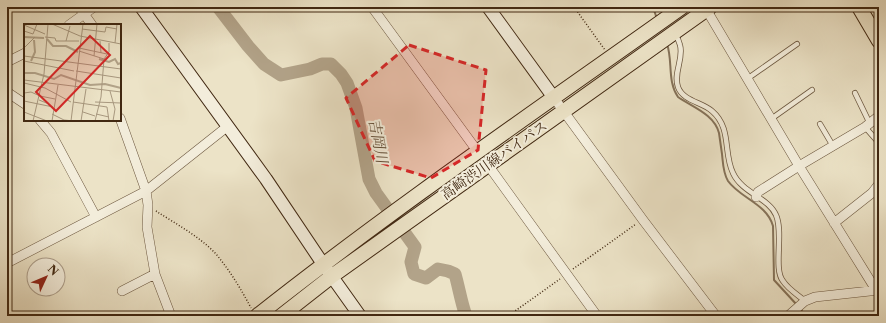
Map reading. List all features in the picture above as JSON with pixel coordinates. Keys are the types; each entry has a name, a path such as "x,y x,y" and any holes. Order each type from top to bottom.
{"main road":[{"name":"高崎渋川線バイパス","path":"255,313 382,220 682,7"},
{"path":"859,7 879,42"},
{"name":"高崎渋川線バイパス","path":"281,316 332,276 708,8"}],"street":[{"path":"69,24 82,10 94,7"},
{"path":"141,7 266,179 360,316"},
{"path":"372,7 478,152"},
{"path":"488,7 643,220 716,316"},
{"path":"708,8 747,79 799,166 877,290 815,297 797,308"},
{"path":"82,10 91,24"},
{"path":"7,62 24,54"},
{"path":"7,92 24,103"},
{"path":"756,197 758,192 867,126 879,116"},
{"path":"41,121 51,133 96,217"},
{"path":"121,121 146,191 148,206 147,227 155,274 171,316"},
{"path":"8,262 146,191 228,126"},
{"path":"488,165 597,316"},
{"path":"834,223 872,193 879,184"},
{"path":"122,291 155,274"}],"lane":[{"path":"672,34 681,46 680,61 676,78 679,88 684,95 706,107 717,117 723,125 732,172 745,188 770,207 776,215 780,230 779,274 797,308"},
{"path":"747,79 797,44"},
{"path":"771,119 812,90"},
{"path":"855,93 867,126 879,143"},
{"path":"820,124 833,146"}],"path":[{"path":"574,7 611,58"},
{"path":"148,206 185,229 220,258 255,313"},
{"path":"508,316 643,220"}],"highlighted area":[{"path":"409,45 486,70 478,150 431,178 375,161 346,98"}],"waterway":[{"name":"吉岡川","path":"218,7 264,64 281,75 310,69 322,64 331,64 341,74 347,83 356,108 369,179 376,193 415,247 411,262 414,274 426,278 438,269 455,274 466,316"},
{"path":"653,7 657,19"},
{"path":"667,44 670,57 672,84 678,97 708,116 716,126 719,133 725,175 728,181 770,218 773,226 774,280 797,305"},
{"path":"800,308 805,316"}]}
